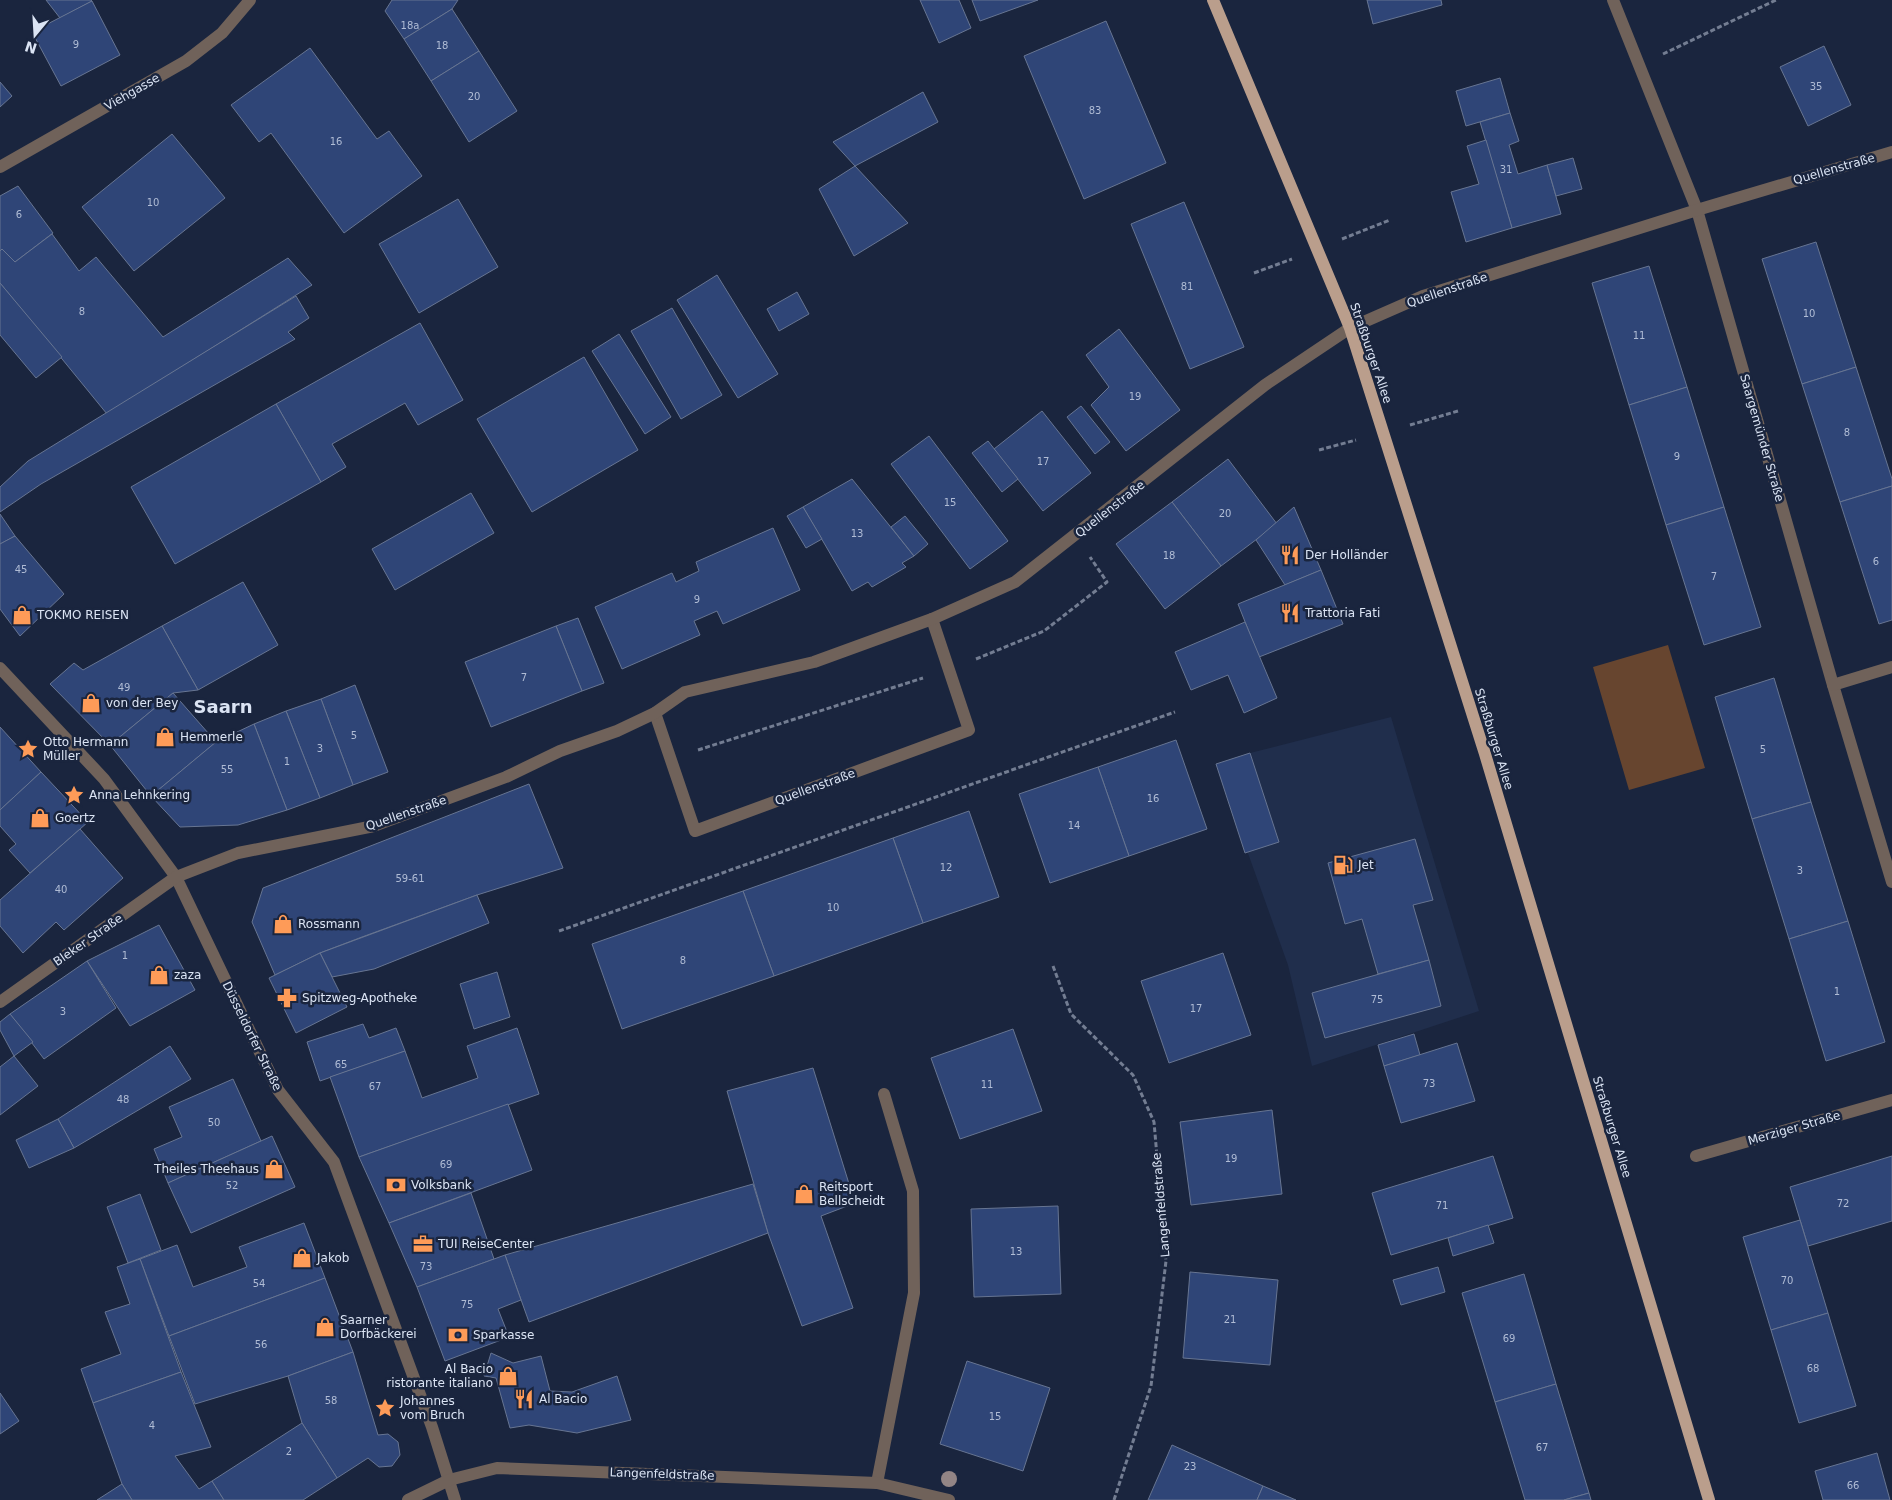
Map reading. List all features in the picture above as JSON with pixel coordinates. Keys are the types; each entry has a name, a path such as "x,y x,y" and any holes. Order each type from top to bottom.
{"main road":[{"name":"Straßburger Allee","path":"1213,0 1350,328 1488,763 1709,1500"}],"street":[{"name":"Viehgasse","path":"0,167 186,61 222,33 250,0"},
{"name":"Saargemünder Straße","path":"1613,0 1697,210 1833,685 1892,882"},
{"name":"Quellenstraße","path":"176,877 238,853 374,826 506,777 560,751 617,732 655,713 685,692 814,662 932,619 1015,582 1265,385 1350,328 1423,296 1697,210 1892,152"},
{"name":"Quellenstraße","path":"655,713 696,831 969,730 932,619"},
{"path":"1833,685 1892,667"},
{"name":"Düsseldorfer Straße","path":"0,668 104,778 176,877 278,1090 334,1162 432,1427 455,1500"},
{"name":"Bleker Straße","path":"0,1002 176,877"},
{"path":"877,1483 914,1293 914,1191 884,1094"},
{"name":"Merziger Straße","path":"1696,1156 1892,1100"},
{"name":"Langenfeldstraße","path":"408,1500 449,1480 497,1468 877,1483 949,1500"}],"path":[{"path":"1640,65 1776,0"},
{"path":"1254,273 1390,220"},
{"path":"1319,450 1458,411"},
{"path":"672,758 948,670 1044,631 1107,582"},
{"path":"559,930 1175,712"},
{"name":"Langenfeldstraße","path":"1053,966 1071,1014 1133,1075 1154,1122 1166,1261 1151,1386 1114,1500"}],"shaded area":[{"path":"1668,645 1705,768 1629,790 1593,667"},
{"name":"Jet","path":"1391,717 1479,1011 1312,1066 1288,965 1216,764 1250,753"}],"building":[{"path":"46,0 91,0 92,1 60,18"},
{"path":"392,0 458,0 452,9 404,39 385,11"},
{"path":"920,0 959,0 971,28 939,43"},
{"path":"972,0 1038,0 980,21"},
{"path":"1367,0 1441,0 1442,5 1373,24"},
{"path":"92,1 120,55 61,86 32,32"},
{"path":"452,9 479,51 431,81 404,39"},
{"path":"1106,21 1166,163 1084,199 1024,56"},
{"path":"1824,46 1851,105 1808,126 1780,67"},
{"path":"310,48 377,139 389,131 422,176 344,233 271,133 259,142 231,105"},
{"path":"479,51 517,111 469,142 431,81"},
{"path":"1500,78 1510,113 1466,126 1456,91"},
{"path":"0,82 12,96 0,107"},
{"path":"923,92 938,122 855,166 833,142"},
{"path":"1510,113 1519,141 1509,145 1518,174 1547,165 1561,214 1512,228 1480,122"},
{"path":"172,134 225,198 134,271 82,207"},
{"path":"1486,140 1512,228 1466,242 1451,192 1479,184 1467,146"},
{"path":"1573,158 1582,189 1556,196 1547,165"},
{"path":"855,166 908,223 854,256 819,189"},
{"path":"18,186 53,233 15,262 2,249 0,251 0,196"},
{"path":"458,199 498,267 419,313 379,244"},
{"path":"1184,202 1244,347 1190,369 1131,224"},
{"path":"52,234 79,271 96,257 163,337 288,258 312,285 107,414 0,283 0,251 2,249 15,262"},
{"path":"1816,242 1856,367 1802,384 1762,259"},
{"path":"1649,266 1687,387 1629,405 1592,283"},
{"path":"717,275 778,374 738,398 677,300"},
{"path":"0,283 62,357 36,378 0,335"},
{"path":"797,292 809,314 779,331 767,309"},
{"path":"296,296 309,318 288,332 295,339 41,484 0,512 0,487 28,461"},
{"path":"672,308 722,395 681,419 631,331"},
{"path":"420,323 463,400 418,425 405,403 332,444 346,467 321,482 276,404"},
{"path":"1119,329 1180,410 1126,451 1091,405 1109,387 1086,355"},
{"path":"619,334 671,417 645,434 592,351"},
{"path":"584,357 638,450 532,512 477,419"},
{"path":"1856,367 1892,479 1892,486 1840,502 1802,384"},
{"path":"1687,387 1724,507 1666,525 1629,405"},
{"path":"276,404 321,482 175,564 131,487"},
{"path":"1081,406 1110,442 1095,454 1067,417"},
{"path":"1042,411 1091,473 1043,511 994,449"},
{"path":"929,436 1008,541 970,569 891,464"},
{"path":"988,441 1018,479 1002,492 972,453"},
{"path":"1228,459 1277,524 1221,566 1172,502"},
{"path":"852,479 914,556 902,563 906,567 872,587 868,582 852,591 803,507"},
{"path":"1892,486 1892,620 1879,624 1840,502"},
{"path":"471,493 494,533 395,590 372,549"},
{"path":"1172,502 1221,566 1165,609 1116,544"},
{"path":"803,507 822,539 806,548 787,516"},
{"name":"Der Holländer","path":"1294,507 1321,570 1285,585 1256,540"},
{"path":"1724,507 1761,627 1704,645 1666,525"},
{"path":"0,514 15,536 0,544"},
{"path":"905,516 928,544 914,556 891,527"},
{"path":"773,528 800,590 723,624 717,611 694,621 700,635 622,669 595,607 672,573 676,582 699,571 696,562"},
{"path":"15,536 64,594 20,636 0,609 0,544"},
{"name":"Trattoria Fati","path":"1321,570 1343,624 1259,657 1238,604"},
{"path":"243,582 278,645 198,690 162,626"},
{"path":"578,618 604,683 582,691 556,626"},
{"path":"1245,622 1277,698 1244,713 1228,675 1191,690 1175,652"},
{"path":"162,626 198,690 173,693 110,745 50,684 74,663 83,670"},
{"path":"556,626 582,691 491,727 465,662"},
{"path":"1774,678 1811,802 1752,819 1715,697"},
{"path":"355,685 388,772 353,785 321,699"},
{"path":"173,693 216,742 151,796 110,745"},
{"path":"321,699 353,785 320,798 286,711"},
{"path":"286,711 320,798 287,810 254,724"},
{"path":"254,724 287,810 238,825 180,827 151,796 216,742"},
{"path":"0,727 41,772 0,810"},
{"path":"1176,740 1207,829 1129,856 1098,767"},
{"path":"1250,753 1279,842 1245,853 1216,764"},
{"path":"1098,767 1129,856 1050,883 1019,794"},
{"path":"41,772 88,822 30,873 9,850 16,844 0,826 0,810"},
{"path":"529,784 563,868 477,895 362,937 320,953 275,975 252,922 263,888"},
{"path":"1811,802 1848,921 1789,939 1752,819"},
{"path":"969,811 999,897 923,923 893,838"},
{"path":"80,829 123,878 64,930 56,922 23,953 0,926 0,900"},
{"path":"893,838 923,923 774,976 743,891"},
{"path":"1415,839 1433,900 1413,905 1429,960 1378,974 1362,919 1345,924 1328,863"},
{"path":"743,891 774,976 622,1029 592,944"},
{"path":"477,895 489,923 374,969 332,977 320,953"},
{"path":"1848,921 1885,1042 1826,1061 1789,939"},
{"path":"159,925 195,990 130,1026 87,961"},
{"path":"320,953 347,1007 296,1033 269,978"},
{"path":"1223,953 1251,1035 1169,1063 1141,981"},
{"path":"1429,960 1441,1006 1325,1038 1312,993"},
{"path":"87,961 116,1008 44,1059 10,1014"},
{"path":"497,972 510,1017 474,1029 460,984"},
{"path":"10,1014 33,1042 14,1056 0,1030 0,1022"},
{"path":"363,1024 369,1038 396,1028 405,1051 320,1081 307,1042"},
{"path":"517,1028 539,1094 359,1157 330,1077 405,1051 422,1098 478,1078 467,1046"},
{"path":"1013,1029 1042,1111 960,1139 931,1058"},
{"path":"1414,1034 1420,1055 1384,1066 1378,1045"},
{"path":"1457,1043 1475,1101 1401,1123 1384,1066"},
{"path":"170,1046 191,1079 74,1148 58,1119"},
{"path":"14,1056 38,1086 0,1115 0,1067"},
{"name":"Reitsport Bellscheidt","path":"813,1068 855,1203 821,1216 853,1308 802,1326 768,1233 727,1091"},
{"path":"233,1079 261,1141 168,1183 154,1149 182,1137 169,1107"},
{"path":"508,1104 532,1170 389,1223 359,1157"},
{"path":"1272,1110 1282,1194 1191,1205 1180,1122"},
{"path":"58,1119 74,1148 29,1168 16,1140"},
{"path":"272,1136 295,1187 191,1233 168,1183"},
{"path":"1493,1156 1513,1218 1391,1255 1372,1193"},
{"path":"1892,1156 1892,1221 1808,1246 1790,1187"},
{"path":"753,1184 768,1233 529,1322 505,1255"},
{"path":"471,1193 494,1259 417,1287 389,1223"},
{"path":"140,1194 161,1250 128,1263 107,1207"},
{"path":"1058,1206 1061,1294 974,1297 971,1209"},
{"path":"1800,1220 1828,1313 1771,1330 1743,1237"},
{"path":"304,1223 325,1278 169,1336 140,1259 177,1245 193,1287 247,1267 239,1247"},
{"path":"1488,1225 1494,1243 1453,1256 1448,1238"},
{"path":"505,1255 521,1300 498,1309 509,1337 445,1361 417,1287"},
{"path":"140,1259 181,1372 93,1403 81,1369 121,1354 105,1312 130,1304 117,1267"},
{"path":"1438,1267 1445,1292 1401,1305 1393,1280"},
{"path":"1190,1272 1278,1280 1270,1365 1183,1358"},
{"path":"1524,1274 1556,1384 1495,1402 1462,1293"},
{"path":"325,1278 353,1352 288,1376 195,1404 169,1336"},
{"path":"1828,1313 1856,1406 1799,1423 1771,1330"},
{"path":"353,1352 378,1435 388,1434 398,1442 400,1455 392,1466 379,1467 368,1458 337,1478 302,1423 288,1376"},
{"path":"491,1353 513,1363 541,1356 550,1391 572,1392 617,1376 631,1420 577,1433 529,1425 510,1428 496,1378 484,1376"},
{"path":"967,1361 1050,1388 1023,1471 940,1444"},
{"path":"181,1372 211,1447 175,1456 199,1489 212,1481 224,1500 132,1500 122,1484 93,1403"},
{"path":"1556,1384 1589,1493 1564,1500 1525,1500 1495,1402"},
{"path":"0,1393 19,1421 0,1434"},
{"path":"302,1423 337,1478 303,1500 224,1500 212,1481"},
{"path":"1172,1445 1263,1486 1257,1500 1148,1500"},
{"path":"1877,1453 1890,1500 1823,1500 1815,1471"},
{"path":"122,1484 132,1500 97,1500"},
{"path":"1263,1486 1296,1500 1257,1500"},
{"path":"1589,1493 1591,1500 1564,1500"}],"place":[{"name":"Der Holländer","path":"1290,555"},
{"name":"Trattoria Fati","path":"1290,613"},
{"name":"TOKMO REISEN","path":"22,615"},
{"name":"von der Bey","path":"91,703"},
{"name":"Hemmerle","path":"165,737"},
{"name":"Otto Hermann Müller","path":"28,749"},
{"name":"Anna Lehnkering","path":"74,795"},
{"name":"Goertz","path":"40,818"},
{"name":"Jet","path":"1343,865"},
{"name":"Rossmann","path":"283,924"},
{"name":"zaza","path":"159,975"},
{"name":"Spitzweg-Apotheke","path":"287,998"},
{"name":"Theiles Theehaus","path":"274,1169"},
{"name":"Volksbank","path":"396,1185"},
{"name":"Reitsport Bellscheidt","path":"804,1194"},
{"name":"TUI ReiseCenter","path":"423,1244"},
{"name":"Jakob","path":"302,1258"},
{"name":"Saarner Dorfbäckerei","path":"325,1327"},
{"name":"Sparkasse","path":"458,1335"},
{"name":"Al Bacio ristorante italiano","path":"508,1376"},
{"name":"Al Bacio","path":"524,1399"},
{"name":"Johannes vom Bruch","path":"385,1408"}],"district":[{"name":"Saarn","path":"223,706"}]}
